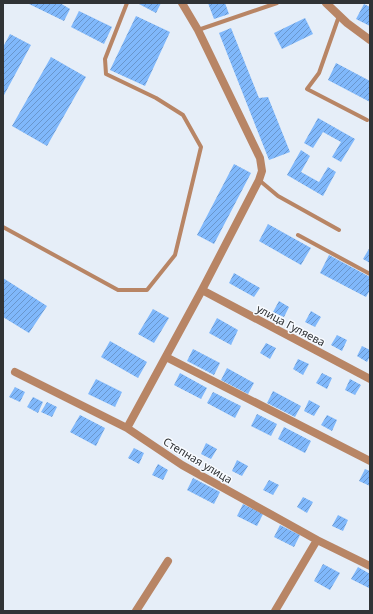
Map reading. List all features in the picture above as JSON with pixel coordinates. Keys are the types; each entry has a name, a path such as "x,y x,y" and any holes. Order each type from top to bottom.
{"street":[{"path":"127,428 202,290 259,180 262,171 260,158 198,30 182,3"},
{"path":"326,3 370,40"},
{"name":"улица Гуляева","path":"202,290 370,379"},
{"path":"166,357 370,461"},
{"name":"Степная улица","path":"15,372 127,428 182,465 317,540 370,566"},
{"path":"275,611 317,540"},
{"path":"136,611 168,561"}],"lane":[{"path":"3,227 118,290 147,290 175,255 201,147 183,115 156,98 106,74 105,60 127,3"},
{"path":"198,30 277,3"},
{"path":"339,15 319,73 307,89 367,120"},
{"path":"259,180 278,196 339,230"},
{"path":"298,235 370,274"}],"building":[{"path":"27,3 60,3 70,9 64,21"},
{"path":"161,3 156,13 139,4"},
{"path":"208,3 225,3 229,14 214,19"},
{"path":"364,4 370,7 370,26 356,19"},
{"path":"79,11 112,27 104,44 71,27"},
{"path":"136,16 170,32 145,86 110,70"},
{"path":"305,18 313,34 282,49 274,33"},
{"path":"231,28 259,98 268,97 290,152 269,160 219,33"},
{"path":"10,34 31,45 3,97 3,47"},
{"path":"51,57 86,77 47,146 12,126"},
{"path":"336,63 370,81 370,102 328,80"},
{"path":"318,118 355,139 341,162 332,157 341,142 323,132 313,148 304,143"},
{"path":"301,150 310,156 301,172 319,182 328,167 336,172 323,196 287,175"},
{"path":"234,164 251,173 214,244 197,235"},
{"path":"268,224 311,248 301,265 259,241"},
{"path":"370,247 370,263 363,259"},
{"path":"329,255 370,277 370,290 366,297 320,273"},
{"path":"234,273 260,288 254,297 229,283"},
{"path":"3,278 47,306 29,333 3,317"},
{"path":"279,301 289,307 284,317 273,312"},
{"path":"153,309 169,318 154,343 138,334"},
{"path":"311,311 321,317 315,327 305,322"},
{"path":"217,318 238,330 231,345 209,333"},
{"path":"337,335 347,340 342,351 331,345"},
{"path":"110,341 147,362 138,378 101,357"},
{"path":"266,343 276,348 270,359 260,353"},
{"path":"362,346 370,350 370,356 367,362 357,356"},
{"path":"193,349 220,363 214,375 187,361"},
{"path":"298,359 309,364 303,375 293,369"},
{"path":"227,368 254,383 248,394 221,380"},
{"path":"180,373 207,388 201,399 174,385"},
{"path":"322,373 332,378 327,389 316,383"},
{"path":"96,379 122,392 115,407 88,394"},
{"path":"350,379 361,385 355,395 345,390"},
{"path":"15,387 25,392 20,402 9,397"},
{"path":"273,391 301,406 295,417 267,403"},
{"path":"213,392 241,406 235,418 207,403"},
{"path":"33,397 43,402 38,413 27,407"},
{"path":"309,400 320,406 314,416 304,411"},
{"path":"47,402 57,407 52,417 41,412"},
{"path":"257,414 277,424 271,436 251,426"},
{"path":"80,415 105,428 96,446 70,432"},
{"path":"327,415 337,420 332,431 321,425"},
{"path":"284,427 311,441 305,453 278,439"},
{"path":"206,443 217,449 211,459 201,454"},
{"path":"134,448 144,453 139,464 128,458"},
{"path":"237,460 248,466 242,476 232,471"},
{"path":"158,464 168,470 163,480 152,475"},
{"path":"365,469 370,471 370,486 359,481"},
{"path":"193,478 220,492 214,504 187,490"},
{"path":"269,480 279,485 273,495 263,490"},
{"path":"303,497 313,502 307,513 297,507"},
{"path":"243,504 263,514 257,526 237,516"},
{"path":"338,515 348,520 343,531 332,526"},
{"path":"280,525 300,535 294,547 274,537"},
{"path":"323,564 340,573 330,590 314,581"},
{"path":"358,567 370,574 369,588 351,579"}]}
